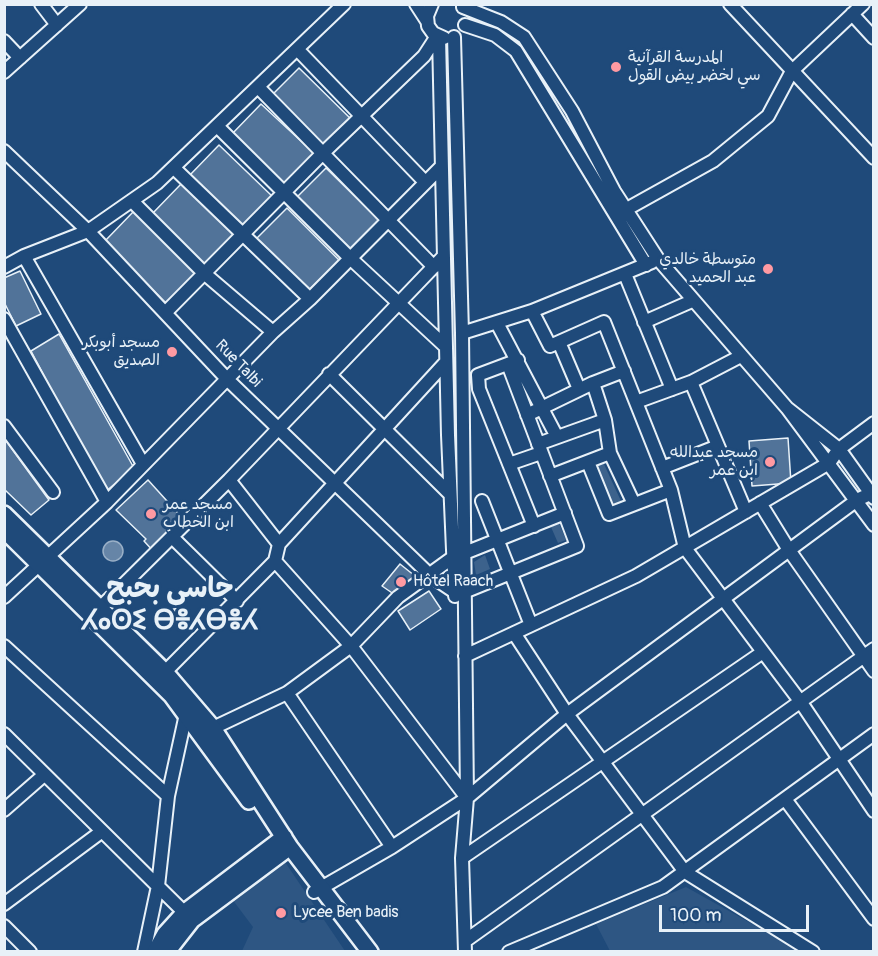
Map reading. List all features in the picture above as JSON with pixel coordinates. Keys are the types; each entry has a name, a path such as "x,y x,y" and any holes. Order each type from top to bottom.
{"main road":[{"path":"4,514 44,562 172,696 318,890 359,951"},
{"path":"4,530 99,609 165,672 213,728 284,844"},
{"path":"154,951 165,934 284,844"},
{"path":"318,890 370,951"},
{"path":"167,951 189,916"}],"street":[{"path":"41,4 57,25"},
{"path":"4,72 80,4"},
{"path":"4,267 24,256 88,231 175,169 344,4"},
{"path":"416,4 438,36 441,60 441,166 450,494 458,556 465,656 467,798 462,858 465,946"},
{"path":"427,21 428,11 432,4"},
{"path":"730,4 873,158"},
{"path":"625,210 713,161 768,116 792,70 863,4"},
{"path":"462,6 465,25"},
{"path":"462,6 501,22 528,43 572,111 625,210 658,259 787,408 857,500 873,525"},
{"path":"852,14 873,38"},
{"path":"458,556 462,333 454,37 465,25"},
{"path":"465,25 495,35 516,51 646,265"},
{"path":"438,36 454,37"},
{"path":"166,312 322,154 424,56 438,36"},
{"path":"4,40 20,58"},
{"path":"297,49 425,182"},
{"path":"424,56 433,55 441,60"},
{"path":"258,87 434,267"},
{"path":"217,126 349,257 446,346"},
{"name":"Rue Talbi","path":"4,151 88,231 228,380 431,576 460,592"},
{"path":"4,597 107,502 273,332 310,299 441,166"},
{"path":"175,169 310,299"},
{"path":"132,201 205,274 273,332"},
{"path":"24,256 143,464"},
{"path":"99,609 229,480 444,257"},
{"path":"462,333 532,311 658,259"},
{"path":"625,274 672,389"},
{"path":"644,322 692,301"},
{"path":"532,311 550,346 604,322 671,490 685,548 800,701 873,811"},
{"path":"4,319 107,502"},
{"path":"460,592 577,546 527,415 513,362 497,323"},
{"path":"559,342 579,389"},
{"path":"636,402 691,382 741,356"},
{"path":"165,672 275,561 279,544 446,362"},
{"path":"513,362 542,406 557,437"},
{"path":"513,362 478,375 479,388 534,526"},
{"path":"527,415 579,389 624,371"},
{"path":"329,374 450,494"},
{"path":"691,382 746,512"},
{"path":"593,383 605,420 610,453 634,504"},
{"path":"318,890 392,847 467,798 567,714 857,500 873,495 839,449 787,408"},
{"path":"509,464 557,437 605,420"},
{"path":"465,656 636,576 829,463 839,449 873,423"},
{"path":"4,426 53,492"},
{"path":"662,468 718,446"},
{"path":"550,476 610,453"},
{"path":"588,462 609,514 671,490"},
{"path":"229,480 279,544"},
{"path":"482,501 531,626"},
{"path":"760,503 789,550 868,653 873,671"},
{"path":"213,728 287,693 351,646 398,597 458,556 565,513"},
{"path":"172,537 237,601"},
{"path":"275,561 351,646 467,798"},
{"path":"514,633 567,714 685,872 813,951"},
{"path":"4,646 168,796"},
{"path":"462,858 764,652"},
{"path":"465,946 642,814 868,653"},
{"path":"287,693 392,847"},
{"path":"144,951 158,886 168,796 186,714"},
{"path":"509,951 663,887 873,734"},
{"path":"4,735 189,916"},
{"path":"4,810 44,775"},
{"path":"785,799 869,903 873,919"},
{"path":"4,904 101,832"},
{"path":"4,926 30,951"}],"shaded area":[{"path":"603,462 621,501 613,507 596,465"},
{"path":"559,523 566,540 558,543 551,527"},
{"path":"113,541 120,544 123,551 120,558 113,561 106,558 103,551 106,544"},
{"path":"485,555 490,569 476,575 474,562"},
{"name":"Lycee Ben badis","path":"285,862 345,951 242,951 253,927 232,899"},
{"path":"686,887 797,951 610,951 596,924"}],"building":[{"path":"299,68 350,118 322,146 271,96"},
{"path":"261,104 315,154 284,186 230,136"},
{"path":"219,145 272,196 242,228 188,177"},
{"path":"326,168 379,220 349,250 296,198"},
{"path":"182,183 236,233 205,265 151,215"},
{"path":"287,208 339,260 307,292 255,240"},
{"path":"134,211 197,273 167,304 104,242"},
{"path":"20,271 41,314 16,326 4,302 4,278"},
{"path":"59,334 134,468 105,492 31,351"},
{"path":"4,438 49,500 31,515 4,489"},
{"name":"مسجد عبدالله ابن عمر","path":"788,438 791,483 752,486 749,441"},
{"path":"148,480 186,522 154,552 144,541 146,539 116,510"},
{"name":"Hôtel Raach","path":"400,564 420,580 398,597 382,586"},
{"path":"429,591 441,609 410,630 398,611"}],"place":[{"name":"المدرسة القرآنية سي لخضر بيض القول","path":"616,67"},
{"name":"متوسطة خالدي عبد الحميد","path":"768,269"},
{"name":"مسجد أبوبكر الصديق","path":"172,352"},
{"name":"مسجد عبدالله ابن عمر","path":"770,462"},
{"name":"مسجد عمر ابن الخطاب","path":"151,514"},
{"name":"Hôtel Raach","path":"401,582"},
{"name":"Lycee Ben badis","path":"281,913"}],"district":[{"name":"حاسي بحبح ⵃⴰⵙⵉ ⴱⴻⵃⴱⴻⵃ","path":"170,606"}]}
